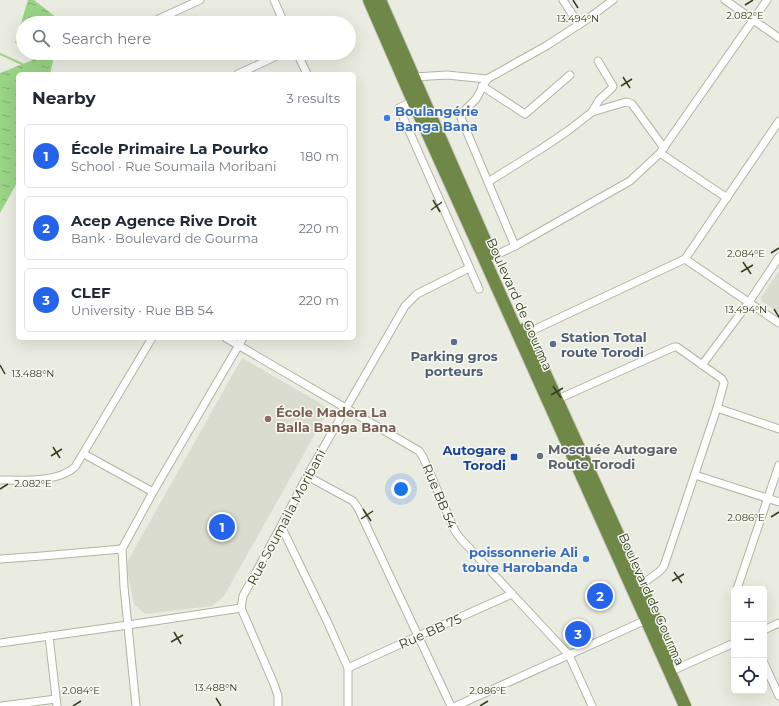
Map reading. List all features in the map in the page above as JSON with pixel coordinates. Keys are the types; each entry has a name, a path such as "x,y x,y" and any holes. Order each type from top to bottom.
{"highway":[{"name":"Boulevard de Gourma","path":"370,0 409,79 558,399 693,706"},
{"name":"Boulevard de Gourma","path":"380,0 409,79 413,101 685,706"}],"street":[{"path":"165,16 200,0"},
{"path":"274,0 281,16"},
{"path":"563,0 579,25"},
{"path":"514,246 461,115 476,99 486,79 546,46 579,25 613,0"},
{"path":"725,0 779,38"},
{"path":"492,257 630,180 662,150 767,0"},
{"path":"242,72 268,60"},
{"path":"301,60 306,72"},
{"path":"592,112 599,100 613,86 598,62"},
{"path":"482,86 524,114 570,74"},
{"path":"409,79 447,75 486,79"},
{"path":"413,101 399,108 479,289"},
{"path":"488,182 550,143 592,112 630,102 662,150 727,198"},
{"path":"527,333 685,260 727,198 776,133 779,121"},
{"path":"702,365 749,302 779,257"},
{"path":"685,260 779,323"},
{"name":"Rue Soumaila Moribani","path":"241,608 243,596 307,476 405,306 417,294 469,268"},
{"path":"0,480 42,479 65,474 76,467 151,340"},
{"name":"Rue BB 54","path":"229,340 422,454 455,530 460,538 569,654 592,706"},
{"path":"136,706 124,587 122,549 153,492 242,340"},
{"path":"558,399 674,347 677,347 722,379 724,383 664,566 660,571 641,585"},
{"path":"717,408 779,429"},
{"path":"84,454 153,492"},
{"path":"738,586 779,465"},
{"path":"695,475 779,502"},
{"path":"307,476 353,501 358,508 451,706"},
{"path":"281,526 348,668 348,706"},
{"path":"0,559 122,549"},
{"name":"Rue BB 75","path":"348,668 512,594"},
{"path":"0,643 241,608 274,684 278,696 278,706"},
{"path":"456,706 646,620"},
{"path":"767,629 779,624"},
{"path":"2,706 56,702 49,636"},
{"path":"676,669 731,644"},
{"path":"767,670 779,696"}],"shaded area":[{"path":"779,271 779,313 762,301 761,297"},
{"path":"242,358 325,406 328,411 224,596 212,606 145,614 134,604 126,564"}],"water":[{"path":"28,0 34,0 55,16 23,16"},
{"path":"33,60 53,60 50,72 16,72 16,185 0,213 0,73"}],"waterway":[{"path":"0,54 22,64"}],"place":[{"name":"Boulangérie Banga Bana","path":"387,118"},
{"name":"Parking gros porteurs","path":"454,342"},
{"name":"Station Total route Torodi","path":"553,344"},
{"name":"École Madera La Balla Banga Bana","path":"268,419"},
{"name":"Mosquée Autogare Route Torodi","path":"540,456"},
{"name":"Autogare Torodi","path":"514,457"},
{"name":"École Primaire La Pourko","path":"222,527"},
{"name":"poissonnerie Ali toure Harobanda","path":"586,559"},
{"name":"Acep Agence Rive Droit","path":"600,596"},
{"name":"CLEF","path":"578,634"}]}
